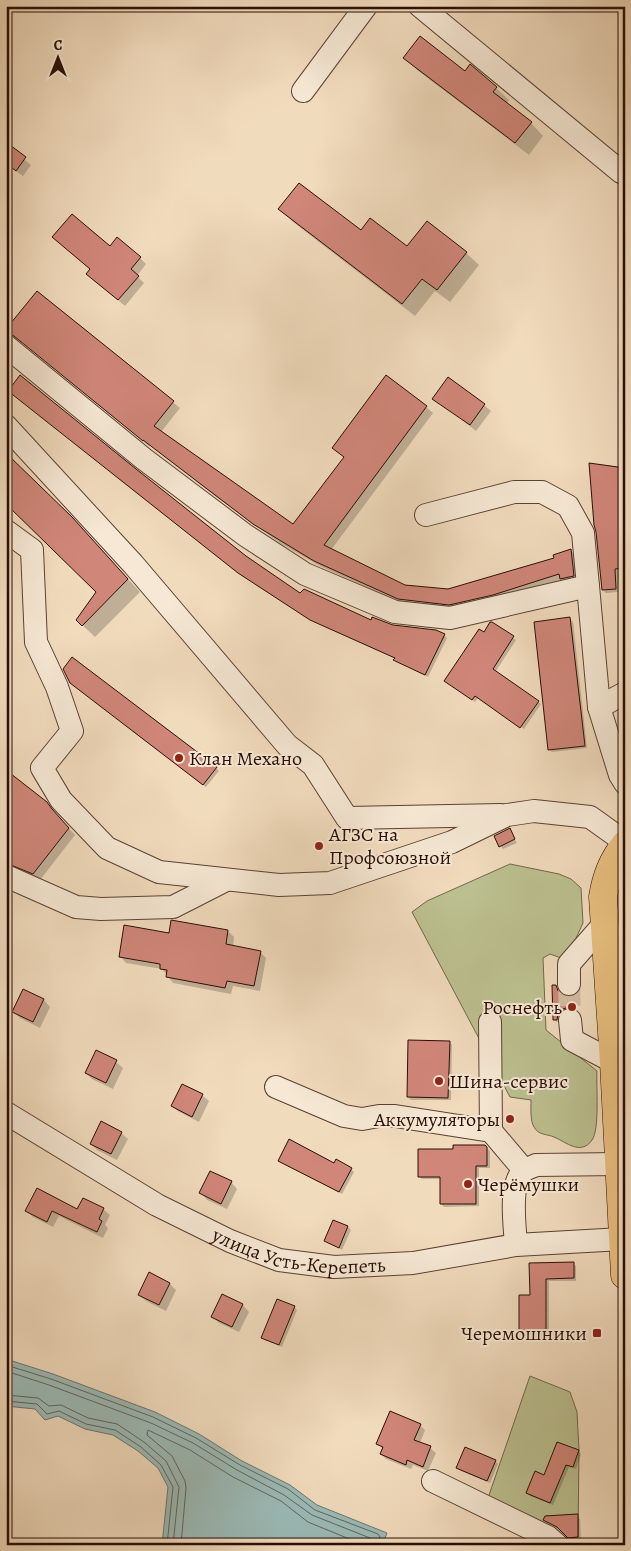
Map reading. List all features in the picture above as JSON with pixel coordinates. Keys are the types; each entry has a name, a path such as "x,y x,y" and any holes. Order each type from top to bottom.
{"main road":[{"path":"625,844 609,869 603,897 625,1275"}],"street":[{"path":"303,91 366,6"},
{"path":"420,6 621,172 625,173"},
{"path":"6,346 144,459 245,535 305,574 395,612 450,618 588,586"},
{"path":"6,426 133,564 287,745 313,764 347,818 507,815 534,811 590,817 625,844"},
{"path":"426,515 514,492 542,492 568,506 583,533 599,706 620,775 625,783"},
{"path":"6,531 32,550 36,642 57,687 72,731 42,768 61,800 108,848 159,872 279,885 330,883 452,842 507,815"},
{"path":"599,706 625,693"},
{"path":"6,876 76,906 100,909 173,907 226,880"},
{"path":"569,984 569,964 604,924"},
{"path":"570,1020 572,1040 614,1062"},
{"path":"490,1022 492,1131 524,1170"},
{"path":"276,1087 344,1116 362,1119 395,1116 492,1131"},
{"name":"улица Усть-Керепеть","path":"6,1113 157,1204 230,1241 279,1260 334,1268 414,1263 516,1245 624,1239"},
{"path":"516,1245 514,1192 516,1180 524,1170 536,1165 619,1164"},
{"path":"433,1481 548,1537 557,1545"}],"green space":[{"path":"510,864 559,874 571,879 581,888 583,923 571,949 561,958 550,954 543,958 546,1030 597,1071 596,1127 592,1140 583,1147 573,1146 538,1132 532,1121 531,1100 510,1097 412,912 427,901"},
{"path":"530,1376 570,1392 577,1412 579,1450 578,1537 559,1538 488,1498"}],"water":[{"path":"6,1359 53,1374 155,1412 199,1434 242,1461 290,1485 317,1505 387,1533 382,1545 162,1545 168,1487 158,1468 138,1451 113,1435 85,1429 58,1416 45,1420 35,1409 6,1406"}],"building":[{"path":"420,36 465,71 470,64 497,87 493,92 532,122 515,143 403,58"},
{"path":"6,142 26,157 16,171 6,163"},
{"path":"299,183 361,230 370,218 407,246 427,221 467,252 437,290 422,279 402,304 278,209"},
{"path":"72,214 110,246 117,237 141,257 131,269 139,276 118,300 86,274 90,269 52,237"},
{"path":"37,291 174,401 154,426 293,524 344,457 332,448 386,375 427,406 324,545 405,585 448,589 554,558 553,555 571,549 574,576 560,579 559,574 493,595 449,605 398,599 314,561 253,524 143,441 14,336 6,333 6,329"},
{"path":"20,375 246,556 300,593 304,589 371,620 372,617 393,625 436,630 445,634 425,675 393,660 395,658 310,620 238,573 8,391"},
{"path":"448,377 485,404 470,425 432,399"},
{"path":"6,453 72,517 128,579 82,626 76,620 96,592 6,504"},
{"path":"589,463 625,468 623,513 625,513 625,568 615,569 616,589 602,590"},
{"path":"570,617 585,746 548,750 534,622"},
{"path":"490,622 514,636 493,669 539,701 520,728 475,696 472,700 444,681 479,629 484,632"},
{"path":"72,657 217,767 203,785 70,683 63,669"},
{"path":"6,770 47,802 69,828 33,874 6,863"},
{"path":"510,828 515,839 499,847 494,836"},
{"path":"171,920 228,930 226,944 261,951 254,986 227,981 225,988 166,977 167,970 160,969 160,964 119,957 124,925 169,933"},
{"path":"552,985 556,985 558,991 563,996 575,996 575,1008 563,1009 558,1014 557,1020 553,1020"},
{"path":"23,989 44,999 33,1022 12,1012"},
{"path":"408,1040 450,1041 448,1098 407,1097"},
{"path":"96,1050 117,1060 106,1083 85,1073"},
{"path":"182,1084 203,1094 192,1117 171,1106"},
{"path":"101,1121 122,1132 111,1154 90,1144"},
{"path":"289,1139 334,1163 336,1159 352,1168 339,1192 278,1161"},
{"path":"453,1145 485,1145 487,1147 487,1166 476,1166 476,1204 440,1204 440,1177 418,1177 418,1149 453,1149"},
{"path":"210,1171 232,1181 221,1204 199,1193"},
{"path":"37,1188 77,1209 83,1198 104,1208 99,1219 102,1221 97,1232 52,1211 47,1222 25,1211"},
{"path":"333,1220 348,1226 339,1248 324,1241"},
{"path":"574,1262 574,1278 546,1279 546,1333 519,1333 519,1295 530,1295 529,1263"},
{"path":"149,1272 170,1283 159,1305 138,1295"},
{"path":"222,1294 243,1304 232,1327 211,1317"},
{"path":"277,1299 295,1306 279,1345 261,1338"},
{"path":"390,1411 421,1424 414,1440 431,1446 423,1467 407,1460 406,1465 380,1454 383,1447 376,1444"},
{"path":"557,1442 579,1450 573,1467 566,1465 550,1503 526,1493 535,1471 544,1475"},
{"path":"465,1447 496,1460 487,1481 456,1468"},
{"path":"578,1514 578,1537 568,1538 557,1527 543,1520 545,1516"}],"tunnel":[{"path":"569,984 570,1020"}],"place":[{"name":"Клан Механо","path":"179,758"},
{"name":"АГЗС на Профсоюзной","path":"319,846"},
{"name":"Роснефть","path":"572,1007"},
{"name":"Шина-сервис","path":"439,1081"},
{"name":"Аккумуляторы","path":"510,1119"},
{"name":"Черёмушки","path":"468,1184"},
{"name":"Черемошники","path":"597,1333"}]}
